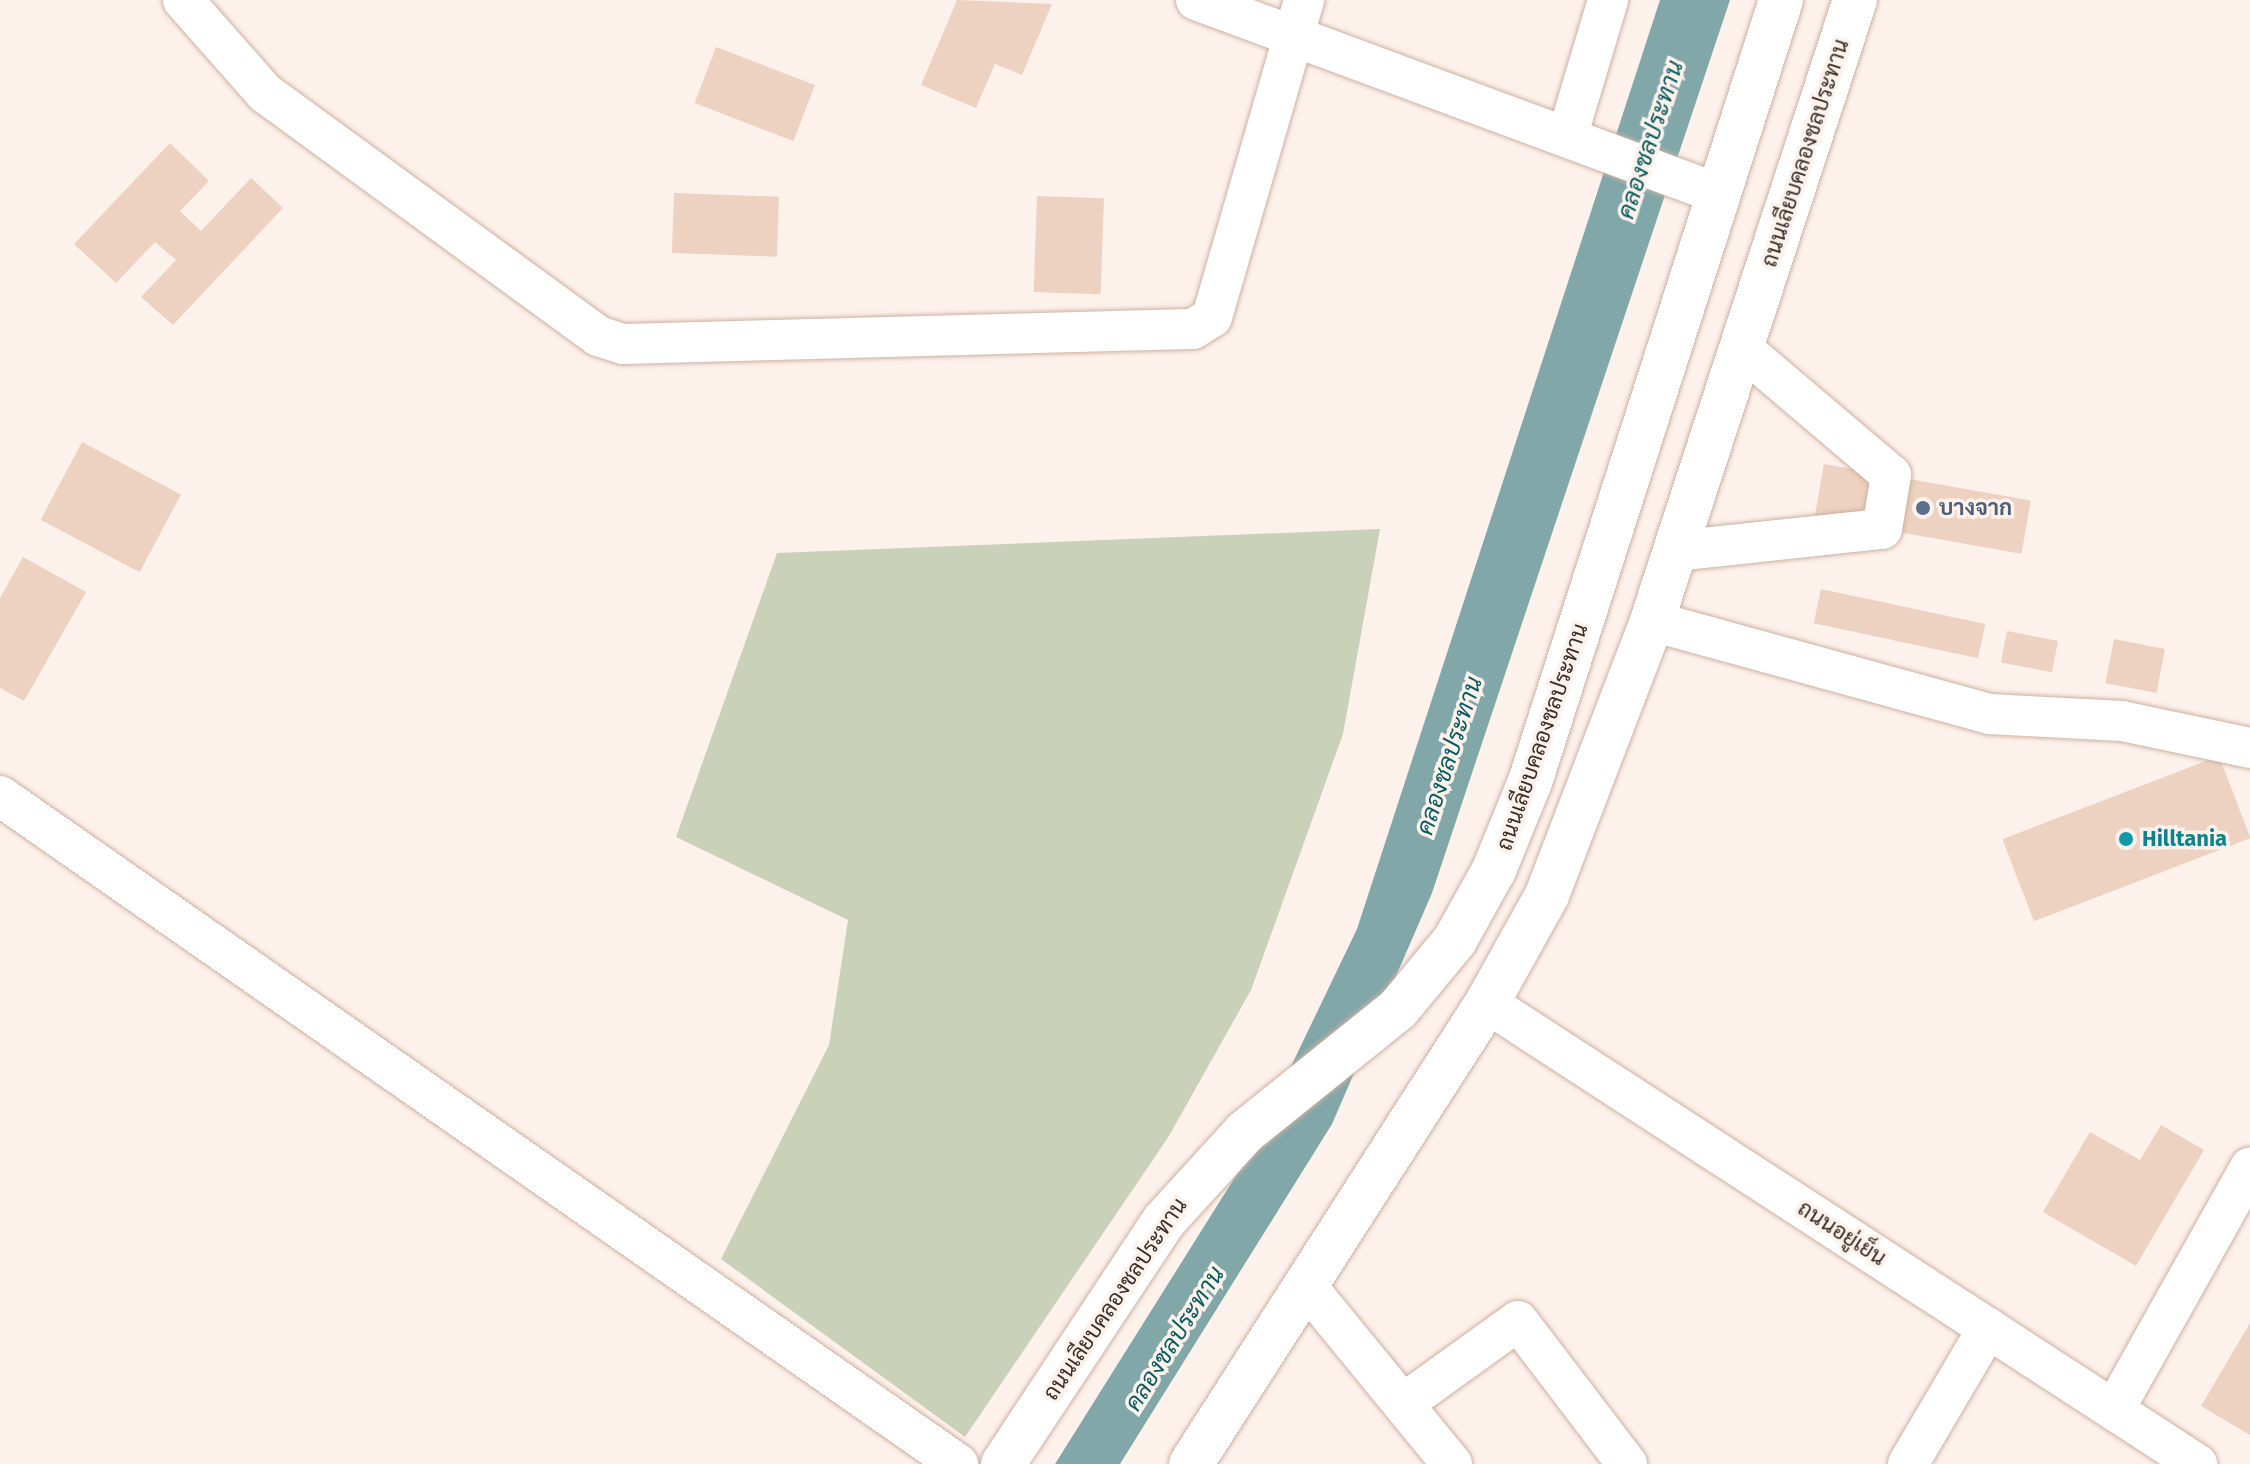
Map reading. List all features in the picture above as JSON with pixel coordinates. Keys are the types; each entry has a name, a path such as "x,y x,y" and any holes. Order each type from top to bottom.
{"main road":[{"name":"ถนนเลียบคลองชลประทาน","path":"1003,1464 1164,1221 1245,1132 1398,1009 1431,973 1494,870 1530,782 1781,0"},
{"name":"ถนนเลียบคลองชลประทาน","path":"1191,1464 1487,1003 1547,895 1652,621 1855,0"}],"street":[{"path":"183,0 265,93 598,336 623,344 1193,329 1212,317 1304,0"},
{"path":"1196,0 1719,194"},
{"path":"1567,137 1608,0"},
{"path":"1675,551 1882,529 1891,475 1741,348"},
{"path":"1652,621 1989,714 2122,721 2250,748"},
{"path":"0,796 958,1464"},
{"name":"ถนนอยู่เย็น","path":"1487,1003 2197,1464"},
{"path":"2114,1410 2250,1168"},
{"path":"1307,1287 1452,1464"},
{"path":"1404,1403 1518,1321 1627,1464"},
{"path":"1908,1464 1988,1328"}],"green space":[{"path":"1380,529 1343,734 1251,990 1169,1136 965,1437 721,1259 829,1045 848,920 676,837 777,553"}],"water":[{"name":"คลองชลประทาน","path":"1660,0 1730,0 1432,893 1332,1124 1120,1464 1055,1464 1247,1158 1357,929"}],"building":[{"path":"957,0 1052,4 1022,75 995,64 976,108 921,85"},
{"path":"716,47 815,85 793,141 694,103"},
{"path":"170,143 209,181 180,211 201,231 251,178 283,208 173,325 141,297 176,260 155,242 116,283 74,244"},
{"path":"674,193 779,197 777,257 672,253"},
{"path":"1037,196 1104,198 1101,294 1034,292"},
{"path":"82,442 181,495 140,572 41,520"},
{"name":"บางจาก","path":"1824,464 2031,500 2021,554 1815,517"},
{"path":"23,557 86,592 24,701 0,688 0,598"},
{"path":"1821,589 1985,624 1978,658 1814,623"},
{"path":"2007,631 2058,641 2052,672 2001,662"},
{"path":"2114,639 2165,649 2156,693 2105,683"},
{"name":"Hilltania","path":"2219,756 2250,838 2034,921 2002,839"},
{"path":"2161,1125 2204,1150 2136,1266 2043,1212 2090,1132 2140,1160"},
{"path":"2250,1323 2250,1435 2201,1406"}],"place":[{"name":"บางจาก","path":"1923,508"},
{"name":"Hilltania","path":"2126,839"}]}
